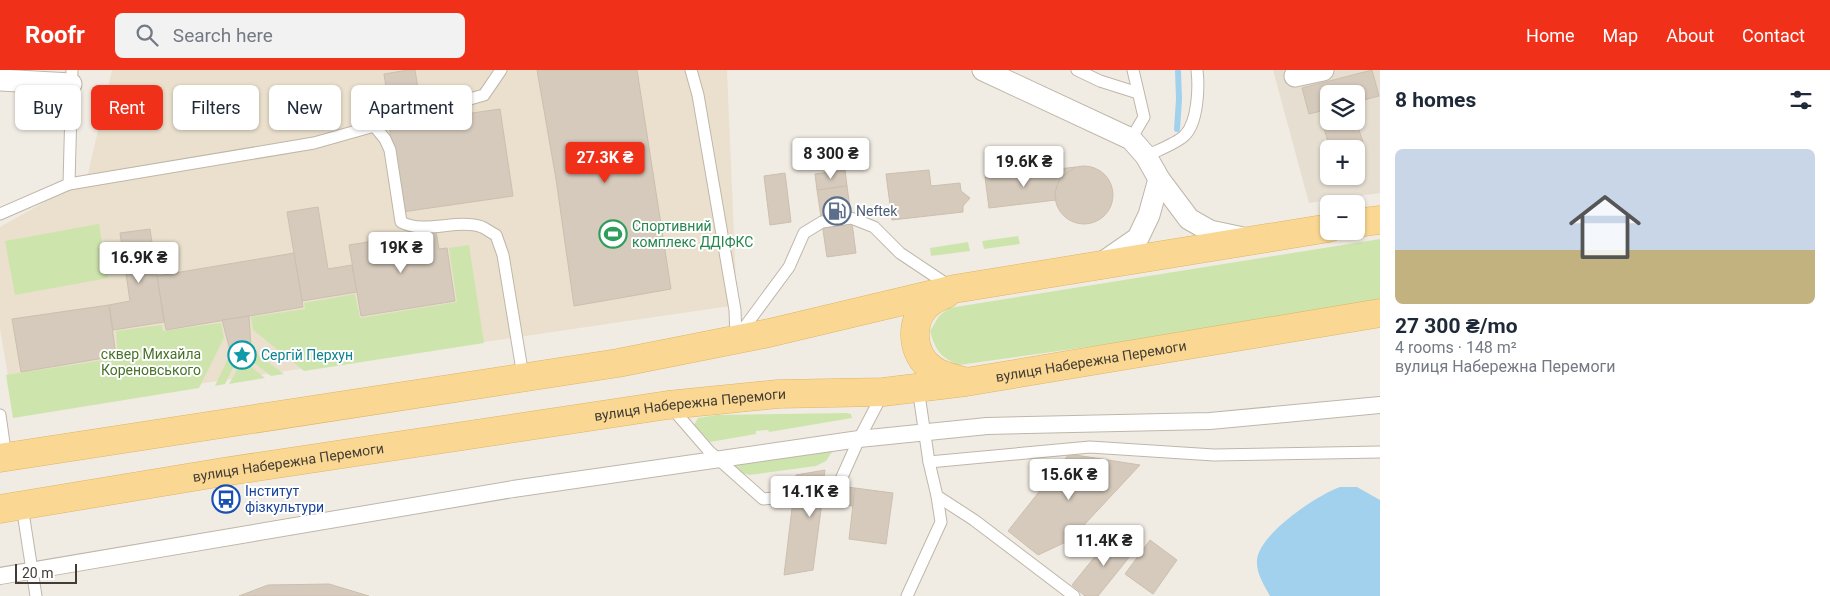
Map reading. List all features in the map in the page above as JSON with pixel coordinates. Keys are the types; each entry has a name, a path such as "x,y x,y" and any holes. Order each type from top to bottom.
{"main road":[{"path":"3,458 618,362 736,339 954,289 1042,273 1096,267 1320,229"},
{"path":"954,289 925,307 915,327 915,339 918,352 930,368 947,377 966,382"},
{"name":"вулиця Набережна Перемоги","path":"7,509 223,472 668,405 778,394 884,392 966,382 1380,313"}],"street":[{"path":"983,70 1131,139 1146,156 1158,179 1189,219 1210,231 1254,240"},
{"path":"1295,76 1323,70"},
{"path":"0,80 71,77"},
{"path":"1096,267 1138,238 1149,215 1158,179"},
{"path":"0,576 32,569 513,489 859,439 987,426 1210,421 1380,405"}],"lane":[{"path":"472,99 484,95 501,70"},
{"path":"691,70 698,95 735,310 736,339"},
{"path":"1077,70 1138,93"},
{"path":"1131,139 1144,117 1133,70"},
{"path":"1146,156 1185,135 1195,114 1199,91 1197,70"},
{"path":"69,184 71,77"},
{"path":"0,214 69,184 314,144 367,130"},
{"path":"377,130 385,139 390,150 401,222 410,227 466,225 481,227 496,235 505,264 523,376"},
{"path":"736,339 789,267 804,233 822,222 851,218 874,227 900,253 954,289"},
{"path":"907,596 940,522 918,388"},
{"path":"838,486 859,439 884,392"},
{"path":"668,405 720,460 763,499 794,496"},
{"path":"0,414 3,458"},
{"path":"929,462 1090,447 1214,455 1380,452"},
{"path":"937,496 974,520 1074,596"},
{"path":"7,509 32,569 36,596"}],"shaded area":[{"path":"112,70 727,70 737,305 14,411 0,329 0,227 87,178 98,130 163,130 163,85 109,85"},
{"path":"1273,70 1380,70 1380,193 1365,195 1320,195 1320,201 1309,203"}],"green space":[{"path":"99,224 108,278 15,295 5,241"},
{"path":"1018,236 1020,244 984,249 982,241"},
{"path":"1380,239 1380,299 1244,325 959,365 943,356 934,343 930,331 939,316 949,308"},
{"path":"968,242 970,251 931,256 930,248"},
{"path":"469,245 484,343 304,371 253,330 251,317 305,309 304,303 355,294 360,318 457,302 449,248"},
{"name":"сквер Михайла Кореновського","path":"221,323 224,338 199,388 13,418 6,375 118,358 116,331 162,325 163,331"},
{"path":"249,348 284,374 271,376 249,359 236,362 225,384 215,386 232,350"},
{"path":"250,366 265,378 229,384 238,368"},
{"path":"851,414 852,418 769,432 768,430 756,431 756,434 710,442 694,425 698,418 717,415"},
{"path":"836,446 826,461 816,466 750,475 741,473 732,463"}],"water":[{"path":"1340,487 1357,487 1380,500 1380,596 1270,596 1258,570 1257,560 1260,550 1278,528 1291,517 1318,498"}],"building":[{"path":"415,70 418,85 386,85 384,74"},
{"name":"Спортивний комплекс ДДІФКС","path":"537,70 637,70 671,289 574,306 556,179"},
{"path":"1372,70 1379,96 1365,100 1365,85 1320,85 1320,111 1309,114 1302,88"},
{"path":"500,109 513,196 402,212 390,130 472,130 472,113"},
{"path":"1325,130 1359,130 1362,140 1327,140"},
{"path":"1084,166 1100,171 1108,179 1113,195 1108,211 1100,219 1084,224 1068,219 1060,211 1055,195 1060,179 1068,171"},
{"path":"1076,167 1060,178 1055,192 1056,200 989,208 985,177"},
{"path":"845,170 847,186 817,190 815,174"},
{"path":"929,170 931,186 960,183 961,191 970,198 963,206 963,212 892,220 886,174"},
{"path":"785,173 791,222 770,225 764,176"},
{"path":"847,186 856,253 827,257 817,190"},
{"path":"318,207 328,269 352,265 357,292 302,301 287,212"},
{"path":"150,229 164,322 113,330 109,305 130,301 120,233"},
{"path":"436,231 439,249 447,248 455,301 361,316 349,245"},
{"path":"294,253 303,307 166,330 157,276"},
{"path":"109,305 116,356 21,372 12,319"},
{"path":"249,316 251,347 230,350 222,320"},
{"path":"1069,454 1140,465 1070,540 1038,555 1008,531"},
{"path":"825,470 823,484 855,488 853,506 822,502 813,570 784,575 796,475"},
{"path":"855,488 893,493 886,544 849,539"},
{"path":"1114,533 1135,550 1098,596 1085,596 1072,585"},
{"path":"1150,540 1177,560 1153,594 1125,574"},
{"path":"329,584 369,596 239,596 268,585"}],"waterway":[{"path":"1177,129 1178,70"}],"place":[{"name":"Neftek","path":"837,211"},
{"name":"Спортивний комплекс ДДІФКС","path":"613,234"},
{"name":"Сергій Перхун","path":"242,355"},
{"name":"Інститут фізкультури","path":"226,499"}]}
